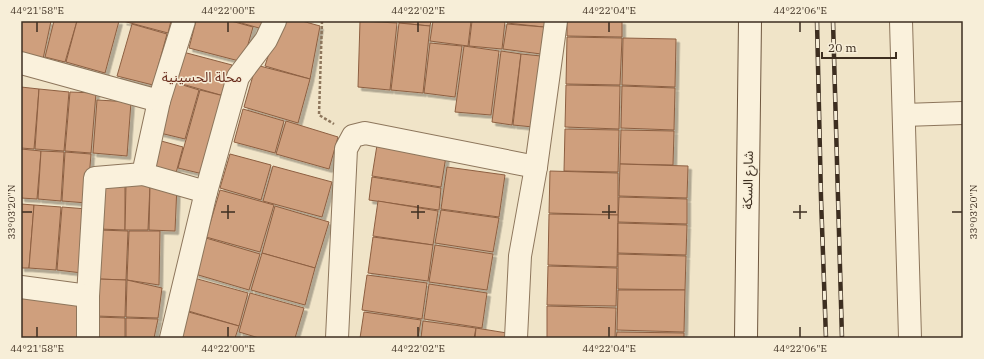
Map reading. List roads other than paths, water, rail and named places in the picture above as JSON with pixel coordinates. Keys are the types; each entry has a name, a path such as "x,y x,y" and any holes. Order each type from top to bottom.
{"street":[{"path":"143,174 159,101 184,21"},
{"path":"171,338 206,192 238,77 266,40 275,21"},
{"path":"516,338 520,256 536,167 556,21"},
{"name":"شارع السكة","path":"746,338 750,21"},
{"path":"901,21 910,338"},
{"path":"21,63 159,101"},
{"path":"904,115 963,113"},
{"path":"336,338 346,149 353,136 365,132 536,167"},
{"path":"88,338 88,296 95,178 143,174 206,192"},
{"path":"21,287 88,296"}],"railway":[{"path":"817,21 826,338"},
{"path":"833,21 842,338"}],"district":[{"name":"محلة الحسينية","path":"202,77"}]}
